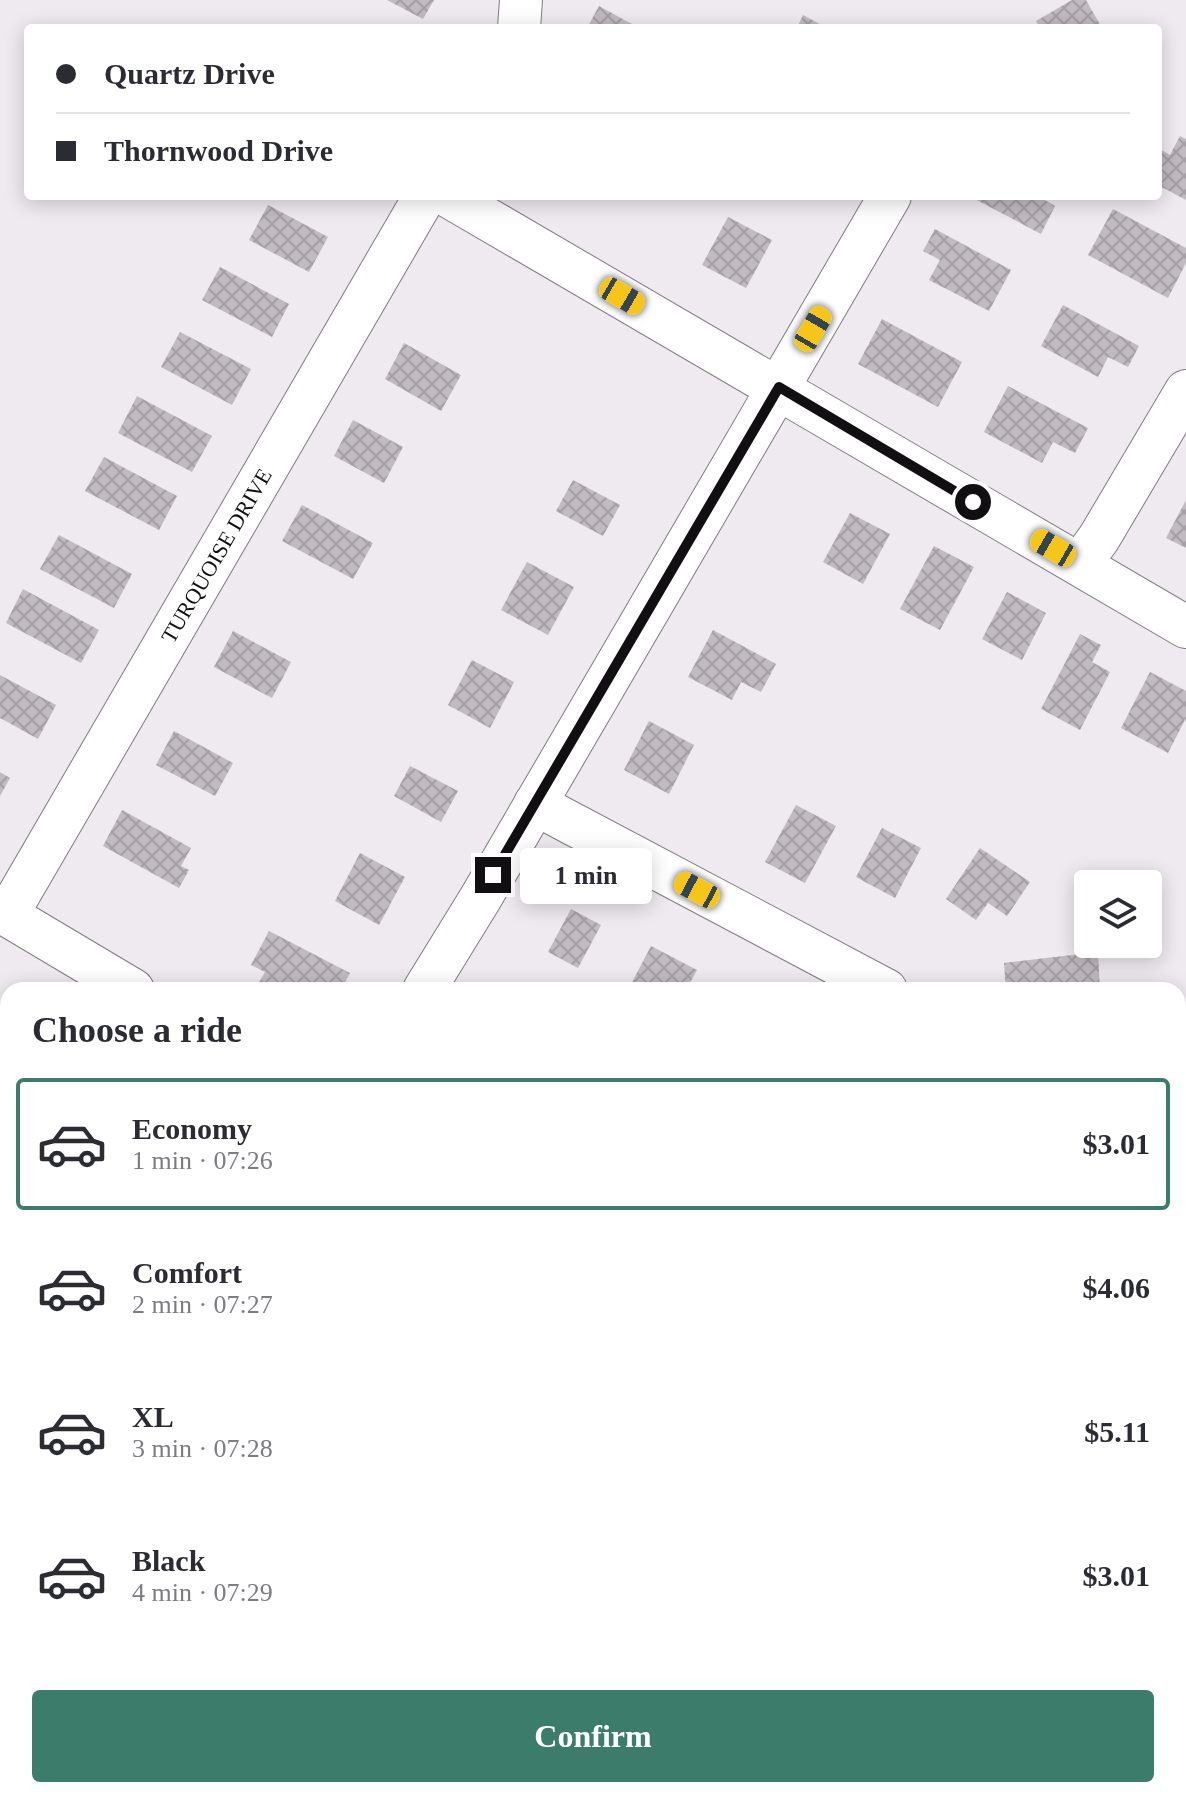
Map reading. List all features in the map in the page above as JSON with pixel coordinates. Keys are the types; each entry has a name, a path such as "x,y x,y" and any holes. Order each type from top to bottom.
{"street":[{"path":"519,24 521,0"},
{"name":"TURQUOISE DRIVE","path":"4,914 423,200"},
{"path":"455,200 1186,627"},
{"path":"429,982 888,200"},
{"path":"1080,564 1099,538 1186,391"},
{"path":"535,804 871,982"},
{"path":"4,914 119,982"}],"building":[{"path":"387,0 434,0 423,19"},
{"path":"1072,0 1086,0 1100,24 1038,24 1036,21"},
{"path":"599,6 632,24 589,24"},
{"path":"803,15 820,24 799,24"},
{"path":"1180,136 1186,139 1186,200 1162,187 1162,150 1170,155"},
{"path":"977,200 1045,200 1055,206 1041,234"},
{"path":"268,205 328,237 309,272 249,240"},
{"path":"1113,209 1186,248 1186,263 1168,298 1088,255"},
{"path":"728,217 772,240 746,288 702,265"},
{"path":"935,229 1011,270 989,311 929,280 940,260 923,251"},
{"path":"220,267 289,304 272,337 202,300"},
{"path":"1063,305 1139,346 1128,367 1108,357 1098,377 1041,346"},
{"path":"882,319 962,362 938,407 858,364"},
{"path":"180,332 251,369 232,405 161,367"},
{"path":"404,343 461,375 441,411 385,379"},
{"path":"1008,386 1088,428 1075,453 1053,442 1042,463 984,432"},
{"path":"137,396 212,436 192,472 118,433"},
{"path":"353,420 403,447 384,483 334,456"},
{"path":"104,457 177,496 159,530 85,491"},
{"path":"573,480 620,505 603,536 556,511"},
{"path":"1186,500 1186,548 1166,538"},
{"path":"302,505 373,543 353,579 282,541"},
{"path":"850,513 890,534 863,584 823,562"},
{"path":"59,535 132,574 114,608 40,569"},
{"path":"934,546 974,567 940,630 900,609"},
{"path":"527,562 574,587 548,635 501,610"},
{"path":"23,589 99,630 81,663 6,623"},
{"path":"1007,592 1046,613 1022,660 982,639"},
{"path":"713,630 776,664 761,692 741,682 732,700 688,677"},
{"path":"233,631 291,662 272,698 214,667"},
{"path":"1080,634 1101,645 1092,662 1110,672 1080,730 1041,709"},
{"path":"472,660 514,682 490,728 448,705"},
{"path":"1150,672 1186,691 1186,718 1168,753 1121,728"},
{"path":"0,675 56,705 38,739 0,718"},
{"path":"649,721 694,745 669,794 624,770"},
{"path":"174,731 233,763 215,796 156,765"},
{"path":"410,766 458,791 441,822 394,796"},
{"path":"0,772 10,778 0,796"},
{"path":"796,805 836,826 805,883 765,862"},
{"path":"122,810 191,848 181,866 189,870 179,888 103,846"},
{"path":"882,828 921,848 895,898 856,877"},
{"path":"980,848 1030,882 1007,916 988,903 976,920 946,899"},
{"path":"360,853 405,877 379,925 335,901"},
{"path":"571,909 601,925 578,968 548,952"},
{"path":"269,931 350,973 345,982 259,982 265,972 251,965"},
{"path":"651,946 697,970 690,982 632,982"},
{"path":"1074,955 1074,958 1098,958 1100,982 1005,982 1004,963"}],"route":[{"path":"493,875 779,387 973,502"}]}
